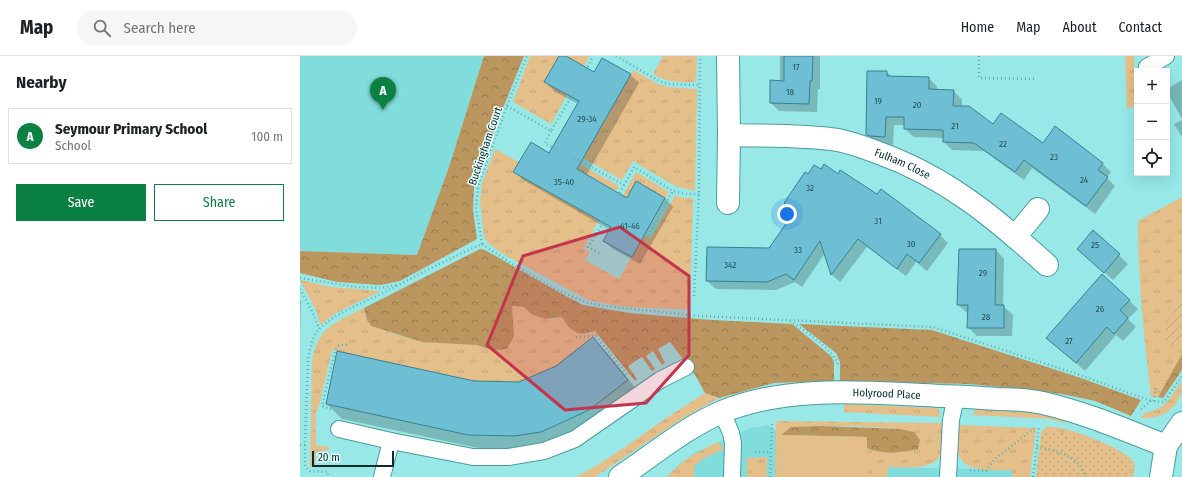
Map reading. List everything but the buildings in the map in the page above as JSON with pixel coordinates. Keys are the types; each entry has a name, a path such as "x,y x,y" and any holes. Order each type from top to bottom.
{"street":[{"path":"728,56 728,203"},
{"name":"Fulham Close","path":"729,135 808,137 839,141 900,160 936,179 975,204 1047,265"},
{"path":"1015,237 1038,209"},
{"name":"Holyrood Place","path":"620,477 694,427 722,412 741,405 771,398 800,394 838,393 956,396 1042,402 1078,412 1166,446"},
{"path":"1161,477 1166,446 1182,423"}],"lane":[{"path":"1147,67 1166,56"},
{"path":"339,429 473,457 508,457 544,451 574,439 660,380 686,366"},
{"path":"948,473 950,420 956,396"},
{"path":"722,412 731,433 732,477"},
{"path":"382,477 391,441"}],"path":[{"name":"Buckingham Court","path":"482,244 476,208 478,187 507,106 527,56"},
{"path":"584,74 593,56"},
{"path":"616,56 659,81 668,84 700,85"},
{"path":"694,296 699,194 700,56"},
{"path":"979,56 979,78 1035,79"},
{"path":"559,151 545,143 576,87"},
{"path":"507,106 551,132"},
{"path":"571,156 624,185"},
{"path":"616,200 634,168 674,191 685,194 699,194"},
{"path":"648,235 674,191"},
{"path":"599,253 588,247 609,213"},
{"path":"328,477 328,472 310,471 306,467 308,360 310,348 319,329 336,317 455,255 482,244 508,262 548,285 585,302 604,306 700,316 933,327 1080,375 1152,401 1156,385"},
{"path":"300,278 356,287 381,288 400,284"},
{"path":"300,289 319,329"},
{"path":"789,320 833,354 838,363 838,393"},
{"path":"576,337 596,336 641,393"},
{"path":"339,429 338,411 322,406 335,350 338,346 350,344"},
{"path":"770,477 772,418"},
{"path":"948,473 986,471 994,460 1040,424 1033,477"},
{"path":"300,445 306,445"},
{"path":"1037,447 1070,457 1079,464 1085,477"}],"highlighted area":[{"path":"620,227 689,276 689,355 646,403 565,410 487,345 523,256"}],"shaded area":[{"path":"300,56 484,56 450,164 417,255 300,251"},
{"path":"768,425 781,435 867,437 867,477 667,477 675,468 694,453 750,428"},
{"path":"887,467 1012,470 1012,477 887,477"}],"green space":[{"path":"484,56 524,56 483,158 474,187 473,210 477,239 400,281 381,285 337,282 300,273 300,251 417,255 450,164"},
{"path":"530,56 559,56 544,82 567,95 551,124 513,102"},
{"path":"566,56 589,56 584,66"},
{"path":"663,56 697,56 696,82 679,82 668,80 653,74"},
{"path":"1125,56 1134,56 1134,105 1127,110"},
{"path":"633,70 658,84 669,87 697,89 695,191 675,186 633,161 622,180 583,158"},
{"path":"495,149 519,162 514,172 599,220 584,248 590,252 585,260 619,279 644,235 651,238 675,195 683,198 693,198 690,310 611,305 586,299 503,254 489,244 484,237 480,201 482,183"},
{"path":"569,158 619,186 616,191 566,163"},
{"path":"636,172 669,192 665,198 637,181 624,204 619,202"},
{"path":"1182,197 1182,301 1172,313 1178,342 1182,333 1182,354 1158,397 1151,397 1142,309 1138,221"},
{"path":"480,249 485,250 583,305 629,313 712,320 792,324 831,356 834,362 834,381 774,383 719,398 705,393 695,375 670,342 658,349 665,363 662,365 653,351 646,356 655,369 652,371 642,357 628,366 637,379 635,381 595,331 589,333 576,332 568,326 562,317 545,319 531,314 524,307 512,306 514,336 507,349 493,350 476,345 422,342 371,326 367,320 364,308"},
{"path":"300,280 332,287 381,291 336,313 320,325 317,312"},
{"path":"1182,301 1182,333 1178,342 1171,346 1166,343 1165,337 1167,325 1171,315"},
{"path":"512,306 524,307 531,314 552,319 562,317 567,326 587,334 595,331 598,334 556,366 519,382 474,381 332,350 319,406 316,412 316,445 329,447 329,450 316,452 315,467 310,467 312,362 314,350 318,341 329,327 344,317 364,308 367,320 371,325 385,331 422,342 476,345 493,350 512,318"},
{"path":"799,324 932,330 1081,378 1141,400 1131,416 1095,401 1062,394 1024,389 968,384 840,381 840,362 836,353"},
{"path":"1182,354 1182,370 1163,398 1158,397"},
{"path":"1181,382 1182,389 1180,396 1171,409 1157,417 1140,418 1145,413 1158,409 1164,405"},
{"path":"705,393 719,398 683,418 595,477 576,477 606,460"},
{"path":"844,404 938,408 940,417 844,412"},
{"path":"977,408 1037,413 1067,420 1064,423 1050,419 972,415"},
{"path":"776,421 943,423 942,449 938,458 933,463 926,466 910,468 888,467 887,477 867,477 867,448 880,452 892,453 918,449 900,429 852,426 791,427 781,435 780,477 775,477"},
{"path":"957,425 1036,428 1030,477 1012,477 1012,470 983,470 969,466 963,462 958,452"},
{"path":"821,426 900,429 914,432 920,440 918,449 899,452 880,452 867,448 867,437 781,435 791,427"},
{"path":"1047,426 1065,429 1081,434 1115,448 1132,460 1135,465 1133,477 1129,477 1132,463 1112,450 1101,445 1041,432"},
{"path":"1056,431 1076,436 1115,451 1132,463 1129,477 1036,477 1041,432"},
{"path":"781,435 867,437 867,477 780,477"},
{"path":"718,442 724,449 706,457 694,466 694,477 667,477 691,456"},
{"path":"767,457 767,477 747,477 747,458"}],"place":[{"name":"Seymour Primary School","path":"383,110"}]}
